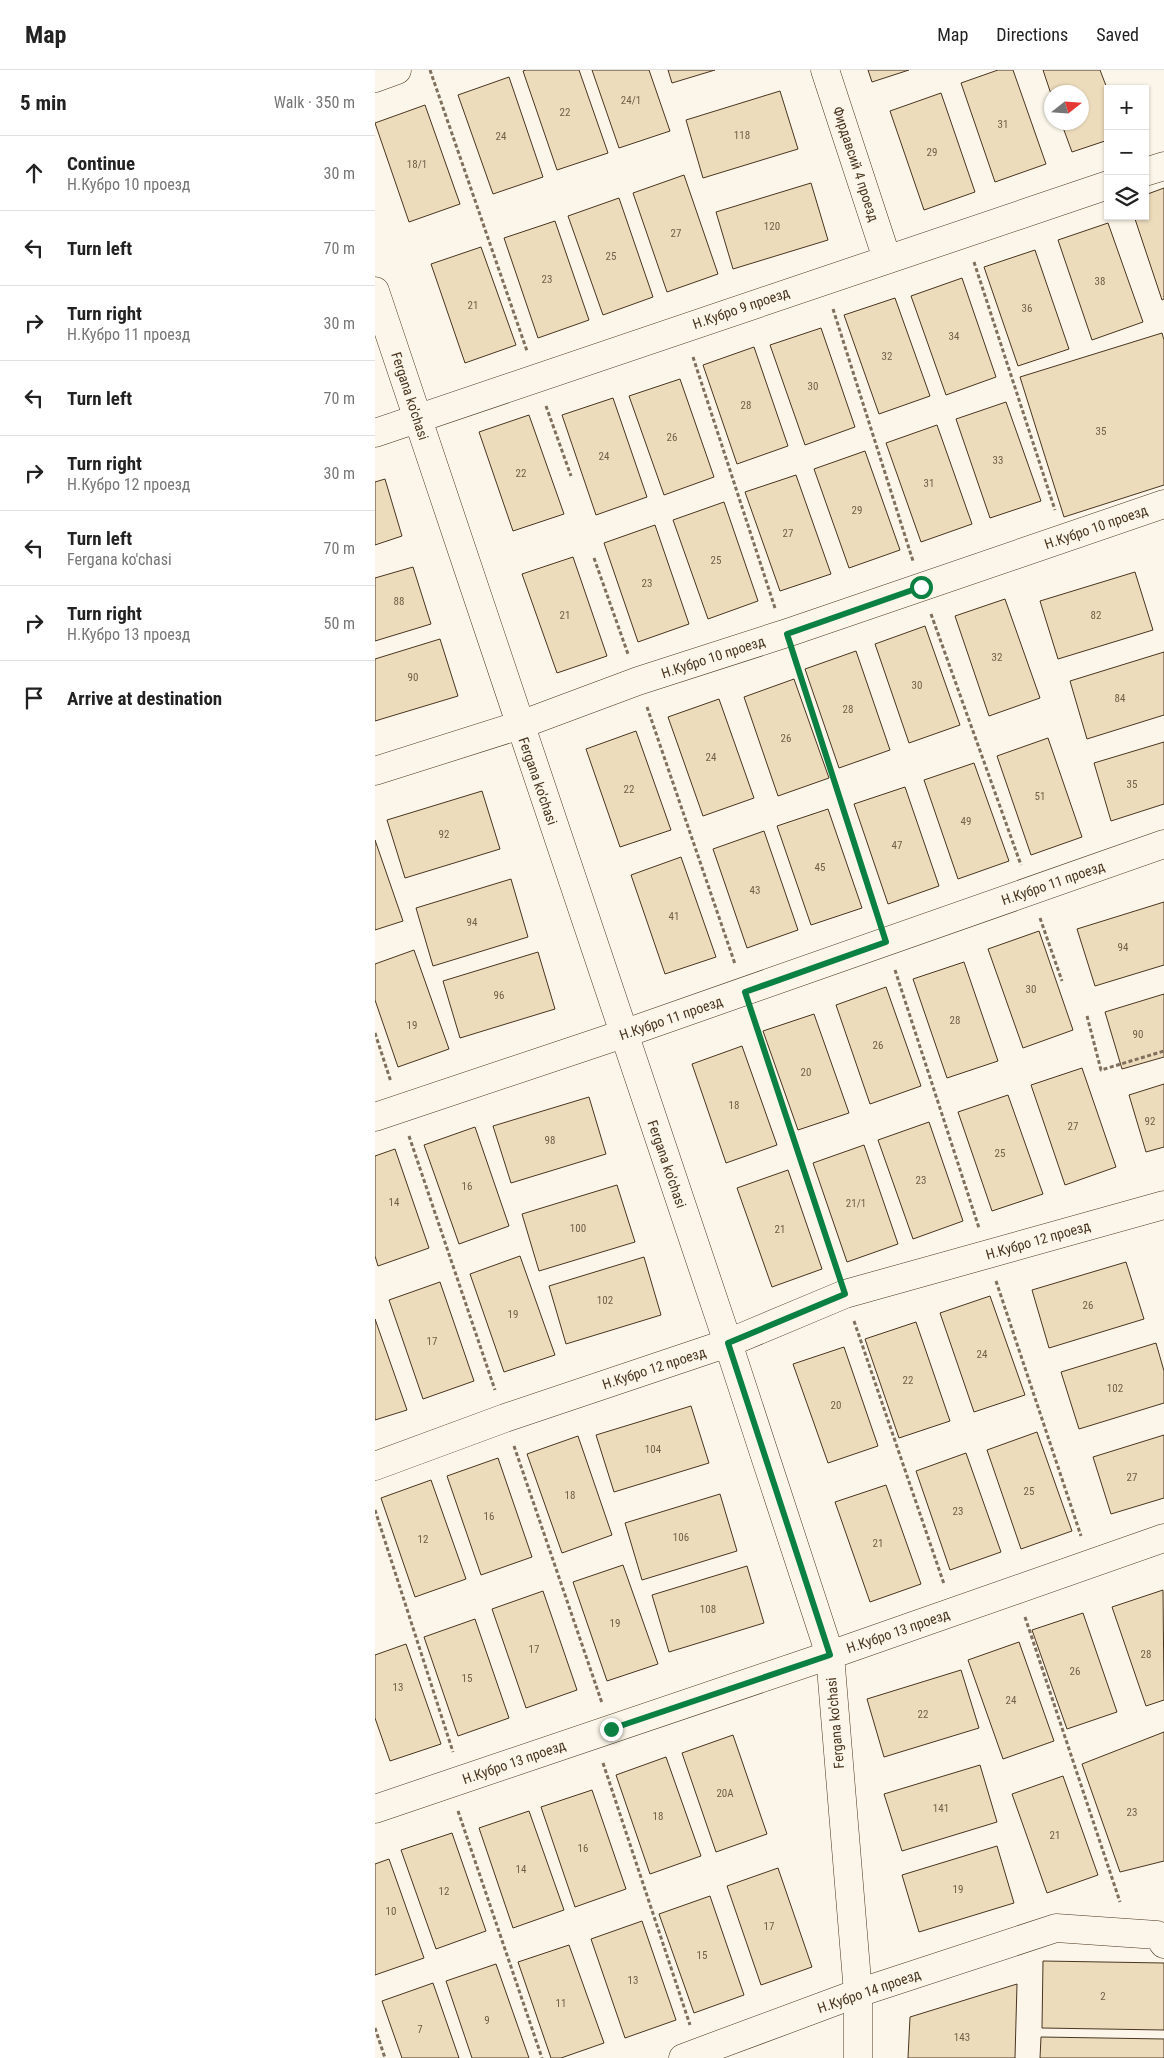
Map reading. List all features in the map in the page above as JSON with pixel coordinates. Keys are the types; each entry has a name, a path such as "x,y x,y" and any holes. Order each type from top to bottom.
{"street":[{"path":"375,78 397,70"},
{"name":"Фирдавсий 4 проезд","path":"825,70 887,259"},
{"path":"1149,171 1164,166"},
{"name":"Н.Кубро 9 проезд","path":"375,432 1104,186"},
{"name":"Fergana ko'chasi","path":"375,291 728,1343 830,1655 858,1993 858,2058"},
{"name":"Н.Кубро 10 проезд","path":"375,771 520,725 638,681 785,634 1164,504"},
{"name":"Н.Кубро 11 проезд","path":"387,1113 745,992 1164,844"},
{"name":"Н.Кубро 12 проезд","path":"375,1466 505,1418 728,1343 845,1294 1164,1205"},
{"name":"Н.Кубро 13 проезд","path":"375,1809 830,1655 1164,1538"},
{"name":"Н.Кубро 14 проезд","path":"691,2055 858,1993 1057,1928 1130,1933"},
{"path":"1130,1933 1157,1935 1164,1944"}],"path":[{"path":"430,70 571,476"},
{"path":"965,233 1064,538"},
{"path":"823,280 921,587 1062,981"},
{"path":"683,328 1090,1564"},
{"path":"594,558 745,992 845,1294 954,1612"},
{"path":"1087,1016 1101,1070 1164,1051"},
{"path":"375,1033 387,1113 505,1418 602,1732 691,2055"},
{"path":"375,1510 455,1782 541,2058"},
{"path":"1016,1590 1130,1933"},
{"path":"375,2028 385,2058"}],"building":[{"path":"579,70 608,153 557,170 523,71"},
{"path":"592,70 649,70 670,131 619,148"},
{"path":"668,70 715,70 672,83"},
{"path":"868,70 909,70 872,82"},
{"path":"998,70 1013,70 1046,164 995,182 961,83"},
{"path":"1043,70 1100,70 1106,85 1104,85 1104,141 1072,152 1064,130 1089,130 1089,85 1048,85"},
{"path":"509,77 543,177 493,194 458,95"},
{"path":"780,91 798,149 703,178 686,120"},
{"path":"941,93 975,192 924,210 890,111"},
{"path":"425,105 460,204 409,222 375,123"},
{"path":"684,175 718,274 667,292 633,193"},
{"path":"811,183 828,240 733,269 716,212"},
{"path":"1164,188 1164,299 1162,300 1135,220 1149,220 1149,194"},
{"path":"619,198 653,297 603,315 568,216"},
{"path":"555,221 589,320 538,338 504,238"},
{"path":"1108,223 1143,322 1092,340 1058,240"},
{"path":"481,247 516,345 465,363 431,264"},
{"path":"1035,250 1069,349 1018,366 984,267"},
{"path":"962,278 996,377 946,395 911,296"},
{"path":"895,298 930,396 879,414 844,315"},
{"path":"821,328 855,427 805,445 770,345"},
{"path":"1162,333 1164,340 1164,485 1064,517 1020,377"},
{"path":"754,347 788,446 737,464 703,365"},
{"path":"680,379 714,477 664,495 629,396"},
{"path":"613,398 647,497 596,515 562,415"},
{"path":"1006,402 1041,501 990,518 956,419"},
{"path":"529,415 564,514 513,531 479,432"},
{"path":"937,425 972,524 921,542 886,443"},
{"path":"865,451 900,550 849,568 814,469"},
{"path":"796,475 831,574 780,591 745,492"},
{"path":"385,479 402,536 375,545 375,482"},
{"path":"724,502 758,601 708,619 673,520"},
{"path":"655,525 689,624 638,642 604,543"},
{"path":"573,557 607,656 557,673 522,574"},
{"path":"413,567 431,624 375,641 375,578"},
{"path":"1135,572 1153,630 1058,659 1040,601"},
{"path":"1005,599 1040,698 989,716 955,616"},
{"path":"925,626 960,725 909,743 875,644"},
{"path":"440,639 458,696 375,721 375,659"},
{"path":"856,651 890,750 839,768 805,669"},
{"path":"1164,652 1164,715 1087,739 1070,681"},
{"path":"794,679 829,778 778,796 744,697"},
{"path":"719,699 754,798 703,816 668,717"},
{"path":"636,731 671,830 620,847 586,749"},
{"path":"1048,738 1082,837 1031,855 997,756"},
{"path":"1164,742 1164,804 1111,821 1094,763"},
{"path":"974,763 1009,861 958,879 924,780"},
{"path":"905,787 939,886 888,904 854,804"},
{"path":"482,791 500,849 405,878 387,820"},
{"path":"828,809 862,908 811,925 777,826"},
{"path":"764,831 798,930 747,948 713,849"},
{"path":"375,840 403,921 375,930"},
{"path":"681,857 716,957 665,974 631,875"},
{"path":"511,879 528,937 433,966 416,908"},
{"path":"1164,902 1164,965 1095,986 1077,929"},
{"path":"1039,931 1073,1030 1023,1048 988,949"},
{"path":"414,950 449,1049 398,1067 375,1000 375,964"},
{"path":"538,952 555,1009 460,1038 443,981"},
{"path":"964,962 998,1061 947,1078 913,979"},
{"path":"886,987 921,1086 870,1104 836,1005"},
{"path":"1164,994 1164,1057 1122,1069 1105,1012"},
{"path":"814,1014 849,1113 798,1130 763,1031"},
{"path":"742,1046 777,1145 726,1163 692,1064"},
{"path":"1082,1068 1116,1167 1065,1185 1031,1085"},
{"path":"1164,1084 1164,1147 1146,1152 1129,1095"},
{"path":"1008,1095 1043,1194 992,1211 958,1112"},
{"path":"589,1097 606,1154 511,1183 493,1126"},
{"path":"929,1122 963,1221 913,1239 878,1140"},
{"path":"475,1127 509,1226 459,1244 424,1145"},
{"path":"864,1145 898,1244 847,1262 813,1163"},
{"path":"395,1149 429,1248 378,1266 375,1256 375,1156"},
{"path":"788,1170 822,1269 772,1287 737,1188"},
{"path":"617,1185 635,1242 539,1271 522,1214"},
{"path":"520,1256 555,1355 504,1372 470,1274"},
{"path":"644,1257 661,1315 566,1344 549,1286"},
{"path":"1126,1262 1144,1319 1049,1348 1032,1290"},
{"path":"440,1282 474,1381 423,1399 389,1300"},
{"path":"990,1296 1025,1395 974,1412 940,1313"},
{"path":"375,1319 407,1410 375,1420"},
{"path":"916,1322 950,1421 899,1438 865,1339"},
{"path":"1156,1343 1164,1371 1164,1403 1079,1429 1061,1372"},
{"path":"844,1347 878,1446 828,1463 793,1364"},
{"path":"691,1406 709,1463 614,1492 596,1435"},
{"path":"1037,1432 1072,1531 1021,1549 987,1450"},
{"path":"1164,1435 1164,1498 1111,1514 1093,1457"},
{"path":"578,1436 612,1535 562,1553 527,1454"},
{"path":"966,1453 1001,1552 950,1570 916,1471"},
{"path":"498,1458 532,1557 481,1575 447,1476"},
{"path":"431,1480 466,1579 415,1597 381,1498"},
{"path":"886,1485 921,1584 870,1602 835,1502"},
{"path":"720,1494 737,1551 642,1580 625,1523"},
{"path":"623,1565 658,1664 607,1681 573,1582"},
{"path":"747,1566 764,1623 669,1652 652,1595"},
{"path":"1163,1590 1164,1700 1146,1706 1112,1607"},
{"path":"543,1591 577,1690 526,1708 492,1609"},
{"path":"1083,1613 1117,1712 1067,1729 1032,1630"},
{"path":"475,1619 509,1718 458,1736 424,1637"},
{"path":"1019,1642 1054,1741 1003,1759 968,1660"},
{"path":"406,1644 441,1744 390,1761 375,1718 375,1655"},
{"path":"961,1670 979,1728 884,1757 867,1699"},
{"path":"1164,1732 1164,1861 1120,1872 1082,1764"},
{"path":"733,1735 767,1834 716,1852 682,1753"},
{"path":"666,1757 701,1856 650,1874 616,1775"},
{"path":"980,1765 997,1822 902,1851 884,1794"},
{"path":"1063,1776 1098,1875 1047,1893 1012,1794"},
{"path":"592,1790 626,1889 575,1907 541,1807"},
{"path":"529,1811 564,1910 513,1928 479,1828"},
{"path":"452,1833 486,1931 436,1949 401,1850"},
{"path":"997,1846 1014,1903 919,1932 902,1875"},
{"path":"389,1859 424,1958 375,1975 375,1864"},
{"path":"778,1868 812,1967 761,1985 727,1886"},
{"path":"710,1896 744,1995 694,2013 659,1914"},
{"path":"642,1921 676,2020 625,2038 591,1939"},
{"path":"569,1945 604,2043 561,2058 551,2058 518,1962"},
{"path":"1043,1961 1164,1963 1164,2030 1042,2028"},
{"path":"496,1964 529,2058 472,2058 446,1981"},
{"path":"433,1983 459,2058 402,2058 382,2001"},
{"path":"1017,1984 1015,2058 908,2058 910,2017"},
{"path":"1041,2037 1164,2039 1164,2058 1040,2058"}],"route":[{"path":"611,1729 830,1655 728,1343 845,1294 745,992 886,942 787,634 921,587"}]}
